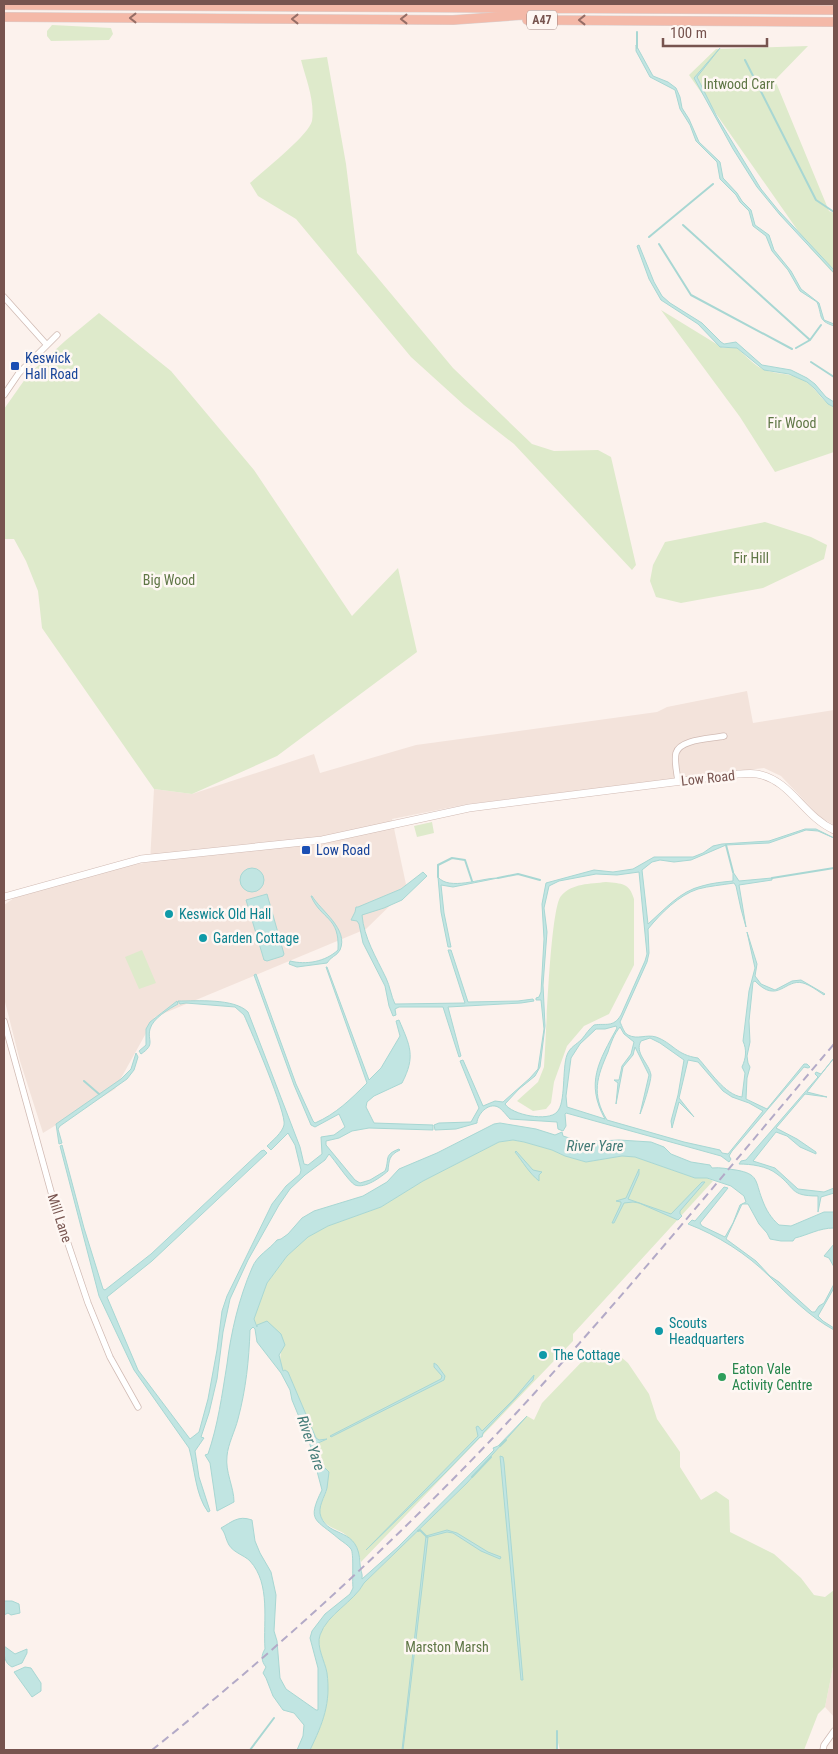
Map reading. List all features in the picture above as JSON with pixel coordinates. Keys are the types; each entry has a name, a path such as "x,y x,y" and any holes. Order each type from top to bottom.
{"highway":[{"name":"A47","path":"4,5 627,9"},
{"name":"A47","path":"453,20 643,8 834,10"},
{"name":"A47","path":"4,17 834,22"}],"street":[{"path":"4,297 46,344"},
{"path":"4,395 19,373 57,335"},
{"path":"678,781 676,754 680,746 687,742 724,736"},
{"name":"Low Road","path":"4,897 142,859 322,840 469,808 738,774 766,776 783,785 818,821 834,830"},
{"name":"Mill Lane","path":"4,1021 53,1199 88,1303 110,1357 138,1407"},
{"path":"823,1747 834,1731"}],"shaded area":[{"path":"747,691 753,723 834,710 834,825 820,817 781,776 764,768 468,804 392,819 407,889 366,929 155,1017 115,1089 43,1133 20,1061 4,998 4,905 14,898 120,867 150,862 154,789 192,794 314,754 320,773 416,745 657,712 667,707"},
{"path":"834,1662 834,1717 825,1707"}],"green space":[{"path":"52,25 111,28 113,34 109,40 51,41 47,36 47,31"},
{"name":"Intwood Carr","path":"808,46 775,80 829,211 834,213 834,274 810,248 689,75 716,49"},
{"path":"327,57 346,164 357,253 453,368 532,444 554,451 598,450 611,457 636,565 632,570 514,444 464,405 411,357 296,219 258,196 250,183 294,144 309,127 313,113 310,90 301,60"},
{"name":"Fir Wood","path":"661,310 723,348 737,348 759,367 796,377 809,384 826,402 834,407 834,452 775,472 740,417"},
{"name":"Big Wood","path":"99,313 171,371 254,470 352,616 398,568 417,652 277,756 192,794 154,789 42,628 38,591 26,561 14,539 4,539 4,409 28,375"},
{"name":"Fir Hill","path":"765,522 811,537 827,545 824,559 763,588 681,603 656,597 650,581 653,565 665,542"},
{"path":"432,822 434,833 417,837 414,826"},
{"path":"606,882 624,885 632,893 634,899 634,965 609,1014 584,1026 567,1046 554,1082 551,1103 546,1109 533,1111 517,1101 538,1082 544,1067 551,949 557,906 561,896 576,886"},
{"path":"142,950 156,983 139,989 125,957"},
{"path":"513,1140 552,1150 586,1162 622,1156 635,1157 695,1178 707,1178 713,1181 573,1334 573,1341 361,1562 359,1555 346,1535 329,1526 321,1517 320,1506 326,1492 327,1482 324,1466 316,1444 327,1439 319,1440 316,1438 288,1372 283,1371 280,1359 282,1347 255,1325 256,1312 267,1283 287,1256 308,1237 328,1226 381,1207 423,1181 499,1142"},
{"name":"Marston Marsh","path":"594,1349 614,1351 628,1363 649,1394 657,1419 680,1452 680,1467 701,1500 716,1491 729,1500 730,1532 774,1554 801,1578 814,1595 825,1597 834,1590 834,1662 825,1707 818,1714 804,1750 560,1750 557,1739 557,1750 310,1750 325,1713 328,1694 327,1673 319,1644 323,1628 334,1614 360,1590 364,1583 467,1483 527,1416 534,1420 542,1403"}],"water":[{"path":"636,45 653,76 668,82 676,88 682,108 699,142 720,162 723,178 751,210 755,225 769,235 774,250 791,271 801,289 819,303 824,320 834,324 834,326 823,320 817,302 800,291 788,270 772,251 766,236 753,226 749,211 720,179 717,162 696,141 690,125 680,109 675,90 650,77 636,51"},
{"path":"720,48 697,77 717,117 761,189 834,270 834,273 780,215 757,187 733,149 694,78"},
{"path":"639,245 654,282 662,296 670,303 702,323 724,344 736,342 762,365 791,370 807,378 826,397 834,402 834,407 828,404 807,382 789,374 764,370 737,348 720,347 698,324 661,300 649,279 637,246"},
{"path":"805,829 816,829 834,838 818,831 806,830 769,843 726,845 691,860 674,862 660,860 652,862 642,870 648,924 673,902 694,888 733,881 733,872 739,881 772,878 772,880 739,885 746,927 734,883 702,888 691,892 677,900 665,911 648,929 649,953 647,962 620,1022 628,1035 656,1037 667,1042 680,1052 698,1058 724,1087 742,1097 745,1073 742,1067 746,1054 743,1041 749,991 755,968 747,932 757,964 755,976 761,984 775,990 792,981 801,980 825,994 797,982 776,991 770,991 755,981 753,982 749,1021 750,1042 747,1056 750,1067 747,1078 746,1099 767,1109 804,1064 810,1067 804,1067 732,1151 729,1156 731,1159 729,1162 721,1156 566,1113 566,1126 563,1131 558,1129 557,1122 510,1119 500,1108 494,1106 484,1110 479,1116 477,1123 456,1129 435,1130 434,1125 439,1123 471,1122 479,1108 460,1061 463,1060 483,1106 495,1101 503,1102 538,1069 544,1029 541,1000 536,1000 536,998 539,997 541,992 544,939 542,904 546,883 594,870 613,872 633,869 654,857 693,857 713,846 722,844 769,841","holes":["639,872 647,954 621,1015 615,1022 594,1025 570,1050 566,1061 562,1101 557,1112 546,1117 538,1117 522,1114 509,1108 505,1104 535,1076 540,1067 545,1026 543,985 547,932 544,908 549,886 559,881 596,874 617,875","616,1026 617,1028 600,1062 595,1083 599,1106 605,1119 567,1107 566,1096 571,1058 580,1044 596,1029","620,1027 624,1034 634,1042 631,1054 622,1066 619,1080 614,1080 618,1083 616,1104 623,1067 633,1055 635,1047 649,1075 640,1114 651,1075 639,1050 639,1045 641,1041 650,1038 684,1060 671,1121 672,1128 679,1102 694,1117 679,1098 688,1060 698,1062 723,1091 763,1111 728,1154 722,1153 720,1150 684,1142 607,1120 599,1102 597,1086 601,1070"]},
{"path":"252,868 257,869 263,875 263,885 257,891 252,892 247,891 241,885 240,880 241,875 247,869"},
{"path":"423,872 427,876 402,900 362,915 368,940 387,981 395,1004 465,1003 448,950 451,950 468,1002 533,999 534,1001 448,1007 461,1056 459,1057 443,1007 399,1007 395,1009 396,1015 393,1016 385,986 363,943 359,924 357,921 351,920 356,907 401,889"},
{"path":"438,877 450,883 466,883 498,878 453,887 441,885 451,947 448,947 441,912"},
{"path":"267,894 284,954 267,961 264,960 246,900"},
{"path":"311,896 333,921 341,935 342,942 339,952 327,963 297,967 289,964 290,961 302,963 315,962 338,950 338,939 333,924 315,904"},
{"path":"326,967 369,1080 381,1068 400,1036 396,1021 399,1020 406,1037 410,1058 402,1083 374,1096 367,1102 366,1107 374,1123 433,1125 433,1130 369,1128 352,1131 339,1138 326,1141 326,1145 355,1180 360,1183 370,1180 385,1171 389,1155 394,1151 400,1150 390,1158 388,1171 373,1182 359,1186 349,1180 329,1154 325,1160 290,1189 279,1205 248,1260 230,1299 223,1332 217,1379 201,1437 204,1438 195,1451 199,1477 210,1511 208,1512 200,1497 189,1448 134,1370 99,1296 60,1146 62,1145 84,1228 103,1289 105,1290 151,1254 261,1151 264,1150 267,1153 152,1261 107,1297 138,1370 190,1439 199,1432 208,1399 222,1311 227,1296 272,1204 286,1186 300,1174 301,1170 295,1145 288,1133 271,1150 267,1146 281,1131 284,1125 283,1118 268,1072 244,1015 235,1007 180,1004 178,1001 225,1002 234,1004 248,1012 300,1147 304,1164 308,1165 322,1154 321,1137 334,1135 345,1127 339,1114 315,1127 311,1125 294,1085 254,975 256,974 296,1084 315,1123 336,1111 367,1083"},
{"path":"177,1001 178,1004 154,1021 149,1033 150,1045 141,1054 139,1051 146,1045 146,1029 150,1022"},
{"path":"136,1053 138,1057 134,1070 127,1079 60,1126 58,1129 62,1143 59,1144 56,1124 121,1079 131,1069"},
{"path":"834,1058 807,1092 827,1097 805,1094 776,1128 797,1139 816,1152 816,1154 800,1147 787,1136 776,1132 753,1161 775,1168 798,1189 824,1192 834,1188 834,1193 821,1197 818,1212 818,1196 797,1193 783,1179 769,1169 739,1164 741,1161 746,1160 818,1077 815,1074 816,1072 821,1074"},
{"name":"River Yare","path":"500,1123 536,1129 555,1135 562,1132 563,1136 582,1142 619,1140 651,1142 664,1147 671,1154 691,1162 710,1165 712,1168 724,1168 749,1174 757,1183 767,1210 779,1225 791,1226 824,1212 834,1212 834,1228 823,1229 795,1238 793,1241 770,1239 748,1204 742,1204 746,1202 744,1196 731,1186 707,1178 695,1178 635,1157 622,1156 586,1162 552,1150 513,1140 499,1142 423,1181 381,1207 328,1226 308,1237 287,1256 267,1283 254,1319 257,1327 257,1325 267,1321 281,1334 285,1345 279,1355 283,1371 288,1372 316,1438 319,1440 327,1439 316,1444 324,1467 329,1472 327,1488 321,1506 321,1517 325,1524 350,1538 355,1544 362,1579 398,1547 494,1450 493,1448 498,1446 527,1416 467,1483 364,1583 360,1590 334,1614 323,1628 319,1644 328,1684 325,1713 310,1750 297,1750 303,1736 304,1725 294,1713 283,1710 273,1696 263,1673 266,1667 262,1658 265,1649 265,1603 261,1581 257,1570 250,1561 229,1545 221,1528 239,1519 252,1520 255,1541 271,1572 276,1595 274,1631 277,1641 280,1678 286,1689 316,1710 318,1710 318,1668 310,1638 312,1631 325,1614 350,1594 353,1588 352,1556 351,1549 316,1519 314,1514 315,1508 322,1490 309,1441 292,1400 290,1390 281,1373 257,1342 253,1327 250,1330 243,1397 227,1456 227,1468 234,1502 217,1511 210,1463 205,1455 208,1454 217,1421 236,1315 254,1263 277,1240 288,1234 302,1218 314,1211 363,1196 387,1182 399,1169 437,1153 494,1124"},
{"path":"516,1151 533,1170 542,1172 539,1175 539,1181 526,1167"},
{"path":"639,1169 639,1174 628,1199 671,1214 702,1182 705,1182 680,1211 682,1216 678,1220 633,1202 624,1203 614,1223 612,1223 621,1204 621,1202 616,1201 626,1198"},
{"path":"724,1187 728,1188 700,1223 702,1226 725,1237 742,1204 726,1239 756,1261 770,1276 812,1312 815,1312 824,1303 834,1284 834,1288 818,1316 834,1328 834,1330 808,1312 741,1253 710,1234 688,1224 692,1220 695,1221"},
{"path":"834,1244 834,1267 829,1258 824,1256"},
{"path":"434,1363 445,1376 444,1380 330,1436 441,1379 442,1376 434,1367"},
{"path":"534,1375 533,1380 483,1433 482,1437 366,1550 478,1436 476,1427 478,1426 482,1431 513,1400"},
{"path":"500,1456 503,1457 504,1463 523,1680 521,1680"},
{"path":"447,1530 457,1533 488,1552 501,1557 500,1559 481,1551 453,1533 447,1532 428,1537 402,1750 426,1536"},
{"path":"4,1601 12,1601 19,1604 20,1613 4,1615"},
{"path":"4,1646 15,1654 27,1649 22,1663 12,1667 9,1665 5,1658"},
{"path":"25,1667 31,1668 41,1683 41,1691 32,1697 14,1672"}],"waterway":[{"path":"637,32 637,48"},
{"path":"745,60 816,200 834,212"},
{"path":"649,237 713,184"},
{"path":"683,225 810,340"},
{"path":"659,244 691,295 792,349"},
{"path":"796,348 810,340 821,325"},
{"path":"811,362 834,377"},
{"path":"726,845 733,872"},
{"path":"438,877 438,865 452,858 465,860 472,881"},
{"path":"772,878 834,868"},
{"path":"498,878 518,874 540,880"},
{"path":"84,1081 99,1094"},
{"path":"500,1446 506,1440"},
{"path":"472,1477 491,1457"},
{"path":"418,1531 420,1530 427,1537"},
{"path":"250,1750 274,1718"},
{"path":"557,1731 557,1750"}],"railway":[{"path":"152,1750 241,1677 327,1601 410,1522 491,1440 622,1294 834,1044"}],"place":[{"name":"Keswick Hall Road","path":"15,366"},
{"name":"Low Road","path":"306,850"},
{"name":"Keswick Old Hall","path":"169,914"},
{"name":"Garden Cottage","path":"203,938"},
{"name":"Scouts Headquarters","path":"659,1331"},
{"name":"The Cottage","path":"543,1355"},
{"name":"Eaton Vale Activity Centre","path":"722,1377"}]}
